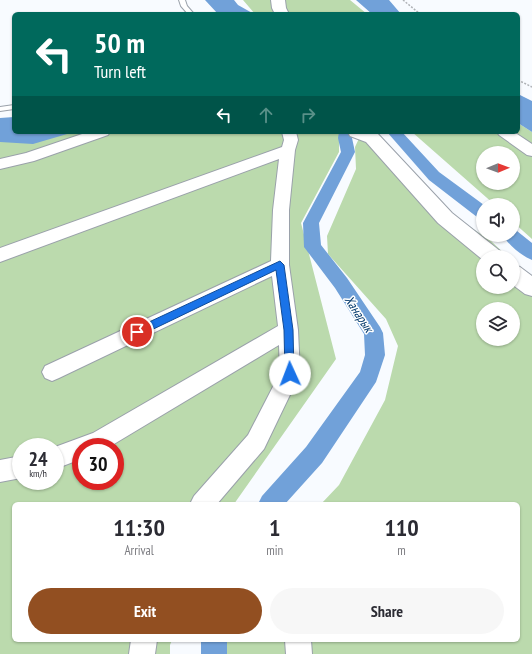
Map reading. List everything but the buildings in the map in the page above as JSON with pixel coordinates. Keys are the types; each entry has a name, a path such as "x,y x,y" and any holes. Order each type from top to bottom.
{"street":[{"path":"278,0 281,12"},
{"path":"0,164 29,157 97,134"},
{"path":"361,134 372,138 445,218 484,250"},
{"path":"507,134 532,151"},
{"path":"0,256 289,141 281,210 280,265 288,330 290,374 256,442 204,502"},
{"path":"52,372 280,265"},
{"path":"520,279 532,288"},
{"path":"104,438 288,330"},
{"path":"0,471 12,469"},
{"path":"142,654 144,642"},
{"path":"298,642 299,654"}],"lane":[{"path":"182,0 184,6 189,12"},
{"path":"0,109 12,107"}],"path":[{"path":"403,0 418,12"},
{"path":"520,81 532,87"}],"green space":[{"path":"243,0 350,0 365,12 253,12"},
{"path":"520,124 532,132 532,239 520,228 520,198 487,198 478,190 520,190 520,146 476,146 476,188 414,134 520,134"},
{"path":"12,132 12,134 339,134 339,152 301,223 336,359 235,502 12,502 12,642 171,642 170,654 0,654 0,134"},
{"path":"361,134 364,134 448,212 476,231 476,242 492,242 501,250 476,250 476,294 520,294 520,268 532,279 532,654 225,654 223,642 520,642 520,502 323,502 339,485 385,400 398,346 386,319 328,254 327,236 356,169 355,147"}],"water":[{"path":"205,0 234,0 238,5 250,12 216,12"},
{"path":"356,0 389,0 399,12 370,12"},
{"path":"520,95 532,101 532,132 520,124"},
{"path":"12,117 12,134 67,134 33,144 0,142 0,118"}],"waterway":[{"name":"Ханарык","path":"272,502 314,455 369,376 375,355 373,333 341,283 313,247 311,223 348,152 346,134"},
{"name":"Ханарык","path":"396,134 434,176 476,208"},
{"name":"Ханарык","path":"519,242 532,253"},
{"name":"Ханарык","path":"214,642 214,654"}],"route":[{"path":"137,332 280,265 288,330 290,374"}]}
